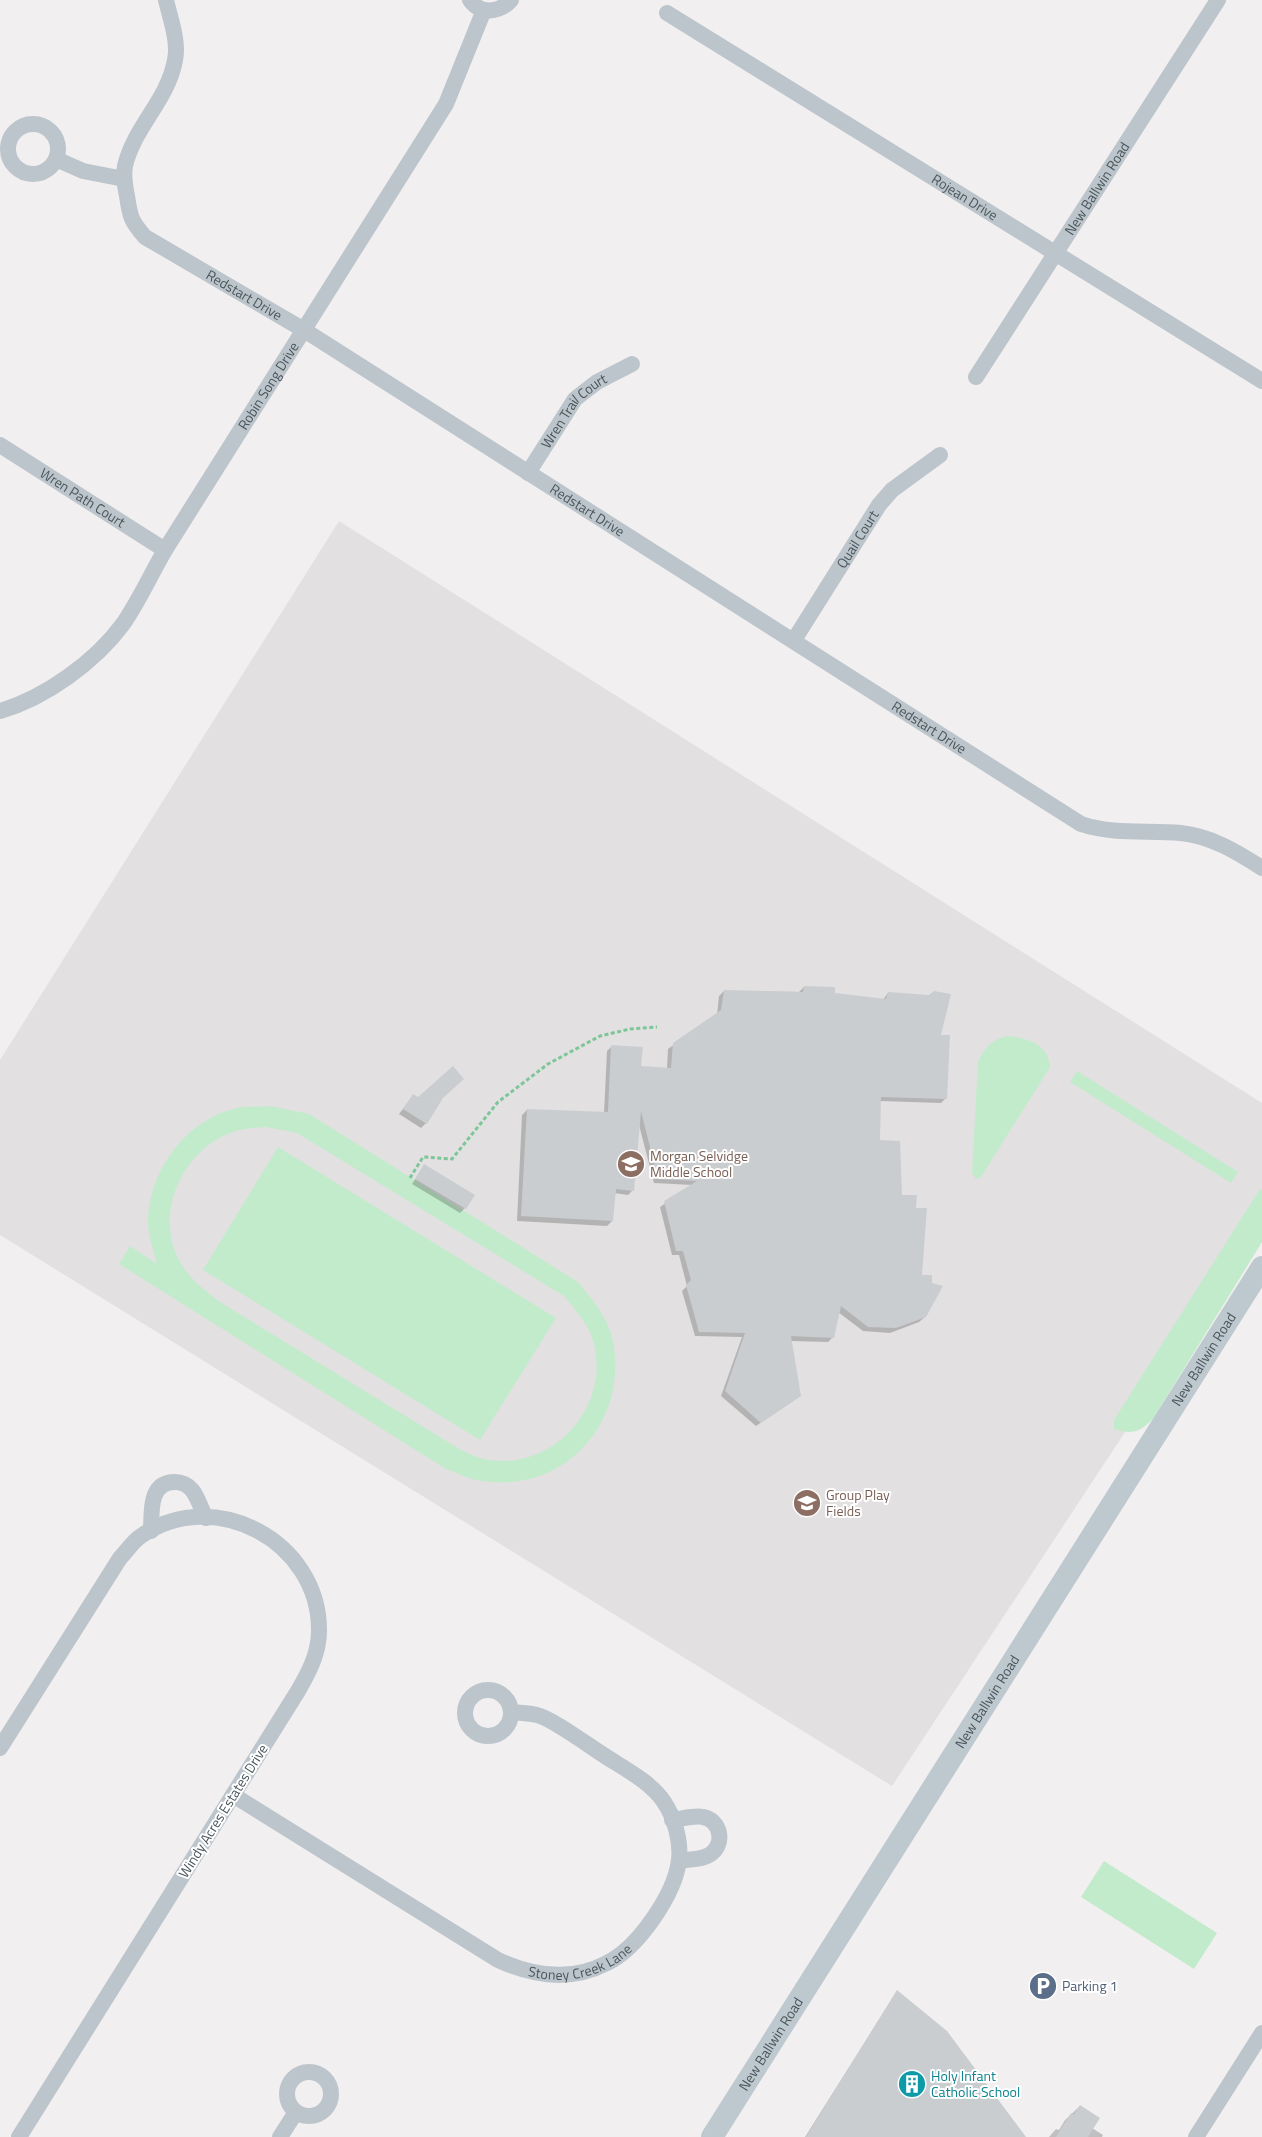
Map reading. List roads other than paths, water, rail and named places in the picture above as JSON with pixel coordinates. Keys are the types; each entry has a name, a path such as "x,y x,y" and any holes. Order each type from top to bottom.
{"main road":[{"name":"New Ballwin Road","path":"712,2137 1262,1267"}],"street":[{"name":"Redstart Drive","path":"166,0 176,58 166,90 135,142 125,166 124,179 132,222 145,236 304,330 1081,824 1097,829 1182,833 1213,840 1262,868"},
{"path":"470,0 477,7 484,10 499,9 511,0"},
{"name":"New Ballwin Road","path":"976,378 1218,0"},
{"name":"Robin Song Drive","path":"0,711 30,701 52,688 103,646 123,624 165,550 446,104 484,10"},
{"name":"Rojean Drive","path":"667,13 1262,381"},
{"path":"56,159 83,171 124,179"},
{"name":"Wren Trail Court","path":"528,472 574,399 597,382 632,364"},
{"name":"Wren Path Court","path":"0,445 165,550"},
{"name":"Quail Court","path":"794,640 879,505 892,490 940,455"},
{"path":"152,1531 153,1498 156,1491 168,1483 184,1484 190,1488 206,1518"},
{"name":"Windy Acres Estates Drive","path":"0,1748 120,1558 141,1536 174,1520 189,1517 234,1520 261,1531 285,1549 302,1572 316,1602 319,1631 314,1662 234,1795 19,2137"},
{"name":"Stoney Creek Lane","path":"234,1795 498,1960 520,1970 538,1975 575,1974 608,1963 622,1953 640,1934 661,1906 675,1879 679,1861 679,1843 664,1802 643,1781 538,1715 511,1712"},
{"path":"672,1820 703,1817 715,1823 720,1836 716,1849 712,1854 679,1861"},
{"path":"1196,2137 1262,2033"},
{"path":"280,2137 296,2112"}],"place":[{"name":"Morgan Selvidge Middle School","path":"631,1164"},
{"name":"Group Play Fields","path":"807,1503"},
{"name":"Parking 1","path":"1043,1986"},
{"name":"Holy Infant Catholic School","path":"912,2084"}]}
